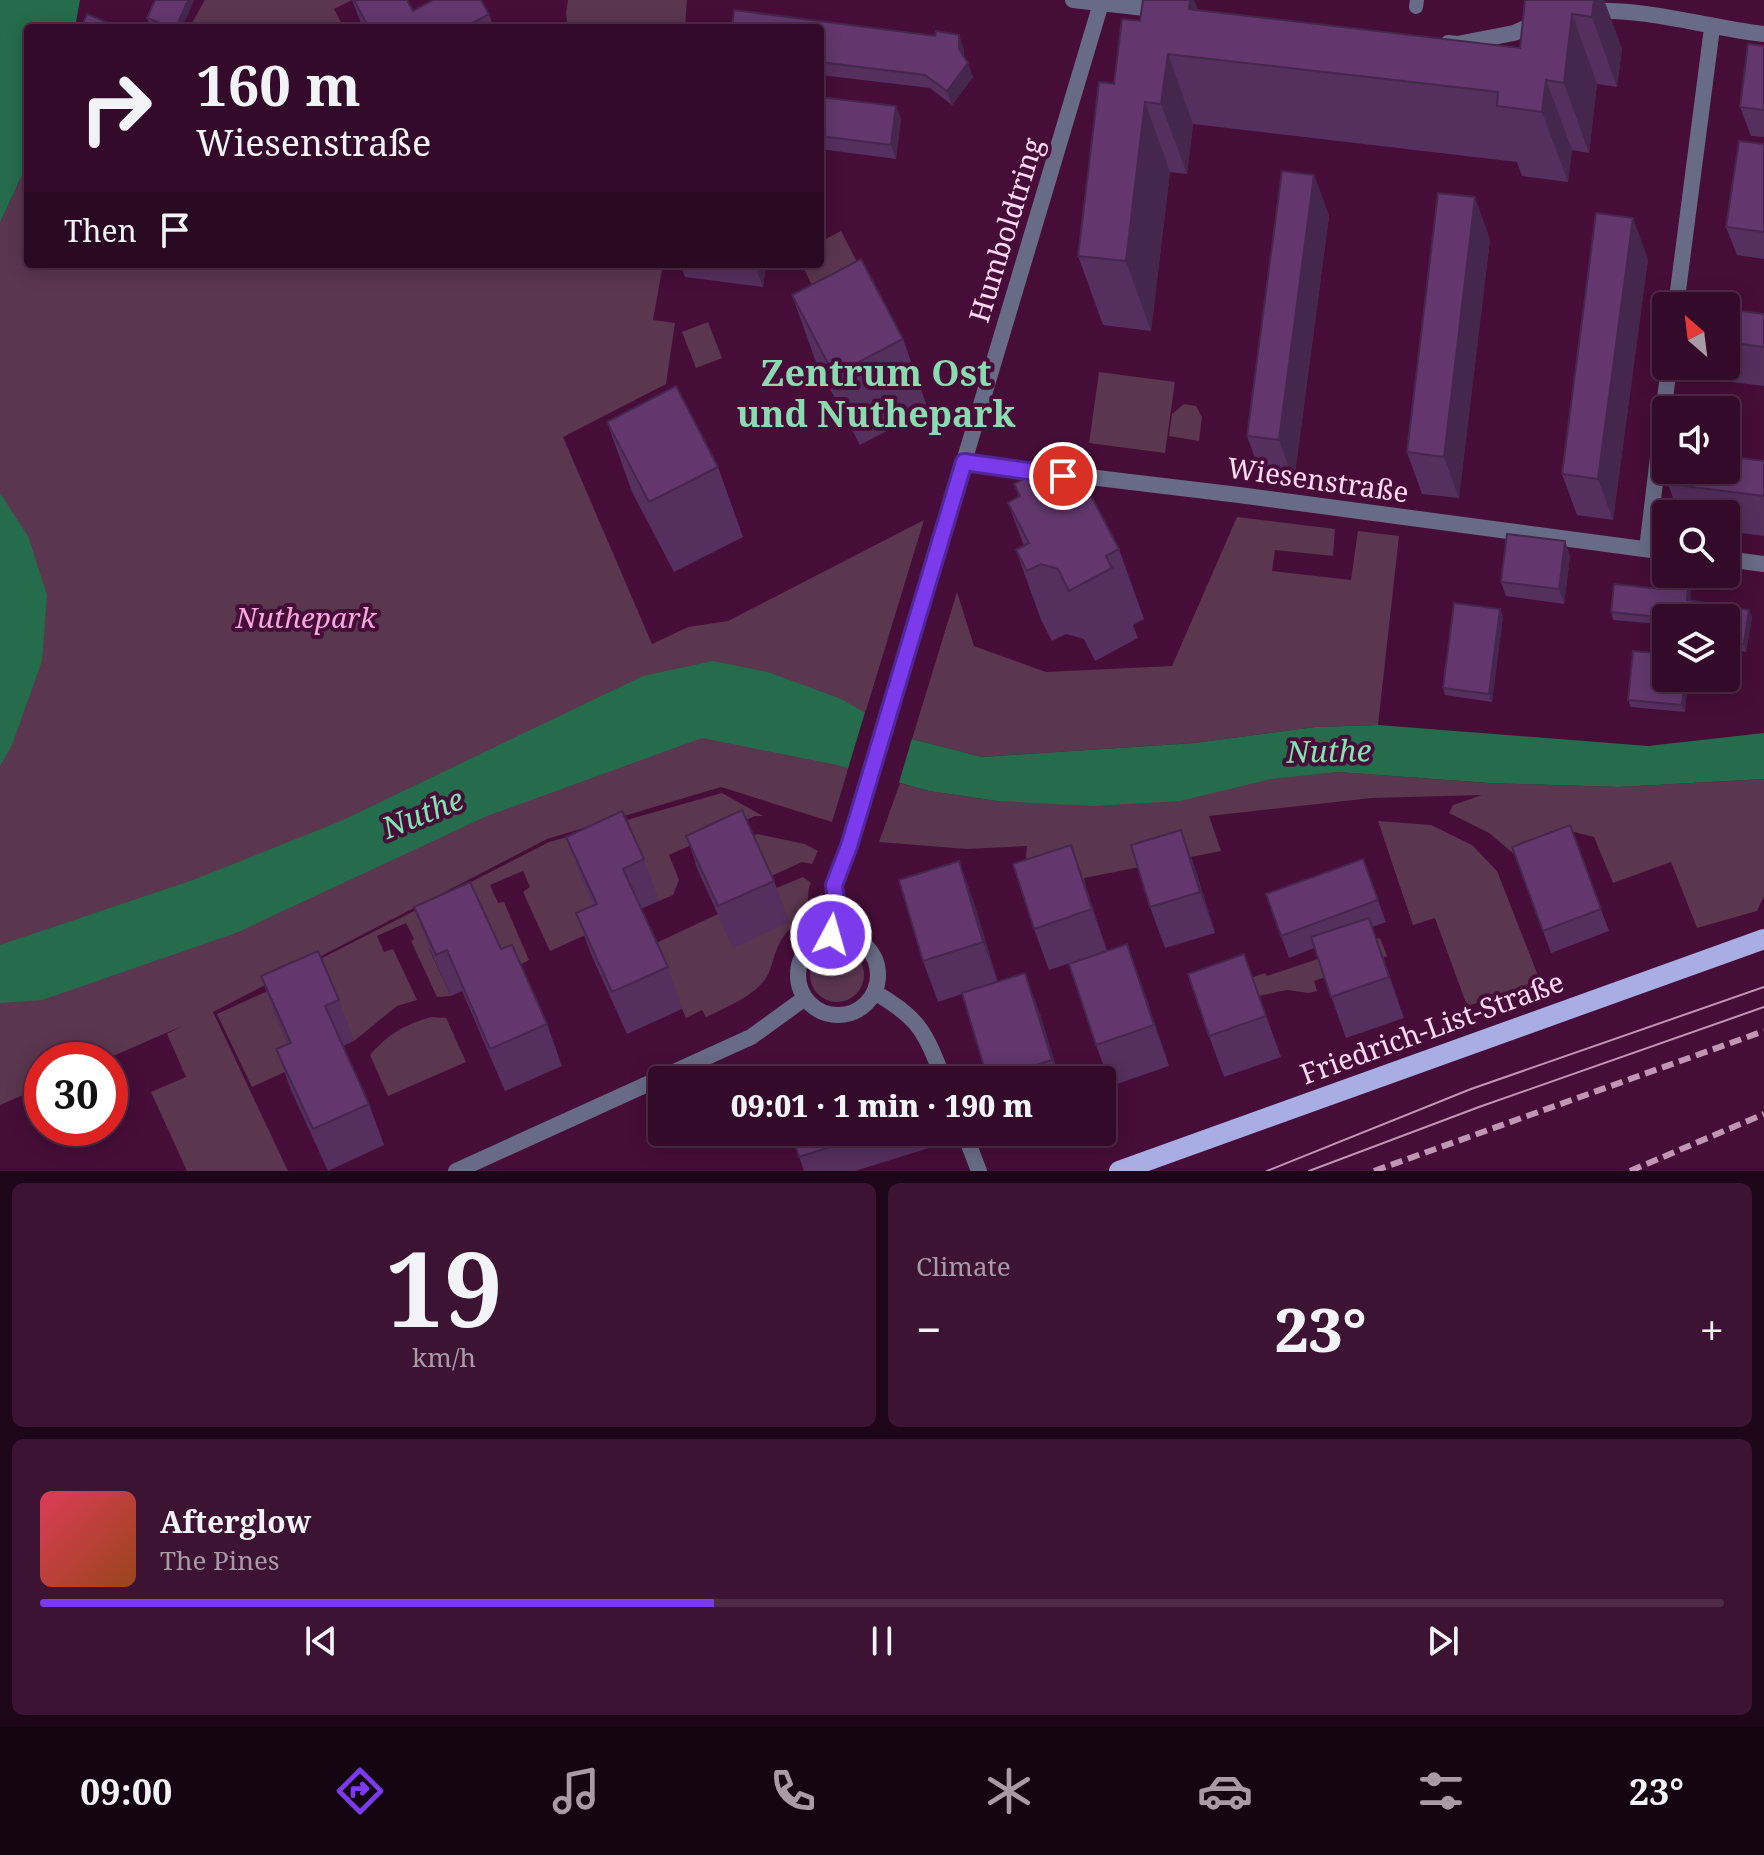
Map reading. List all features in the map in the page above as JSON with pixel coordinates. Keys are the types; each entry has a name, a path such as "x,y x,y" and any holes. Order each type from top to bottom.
{"main road":[{"name":"Friedrich-List-Straße","path":"1119,1171 1764,939"}],"street":[{"path":"1073,0 1183,13"},
{"name":"Humboldtring","path":"831,935 837,909 834,885 866,792 1102,2"},
{"path":"1432,42 1457,44 1514,33 1547,18 1611,10 1669,16 1712,28 1764,34"},
{"path":"1678,292 1712,28"},
{"name":"Wiesenstraße","path":"964,462 1652,550"},
{"path":"1647,549 1658,484"},
{"path":"1740,561 1764,564"},
{"path":"844,935 856,939 873,956 877,968 874,992 866,1004 854,1011 841,1015 827,1014 814,1008 799,986 801,959 819,939 844,935"},
{"path":"874,992 906,1012 926,1035 938,1066"},
{"path":"456,1171 751,1037 805,998"},
{"path":"969,1146 979,1171"}],"green space":[{"path":"205,0 352,0 334,9 342,24 191,24"},
{"path":"568,0 687,0 685,24 567,24"},
{"name":"Nuthepark","path":"24,171 24,268 662,268 653,320 675,323 666,384 563,437 652,644 688,627 728,621 924,520 832,822 721,787 547,839 213,1012 288,1171 187,1171 151,1092 186,1077 167,1034 182,1026 128,1050 128,1042 24,1042 24,1095 0,1105 0,223"},
{"path":"841,231 857,262 812,286 804,268 824,268 824,240"},
{"path":"708,322 722,358 696,368 682,332"},
{"path":"1099,372 1175,382 1165,453 1089,443"},
{"path":"1184,404 1196,406 1202,417 1199,441 1169,436 1172,414"},
{"path":"1237,517 1335,529 1333,556 1275,550 1272,571 1351,580 1358,531 1399,536 1378,725 1315,727 1194,743 982,757 912,739 957,592 974,646 1046,672 1172,666"},
{"path":"1338,772 1489,783 1618,787 1764,779 1764,896 1757,911 1697,928 1671,862 1613,883 1594,837 1574,832 1514,854 1489,833 1449,813 1453,805 1482,795 1372,798 1209,816 1221,851 1084,878 1086,887 1028,906 1024,879 1027,846 967,849 879,842 900,783 929,791 997,801"},
{"path":"722,793 763,816 755,816 669,855 679,880 673,895 659,901 637,853 603,927 550,951 523,892 530,887 523,871 490,885 498,903 504,902 529,960 507,971 429,949 451,996 437,997 406,923 377,936 384,952 393,949 417,1000 397,1006 354,1041 333,992 274,1012 298,1066 252,1087 217,1014 283,984 281,979 549,842"},
{"path":"1378,821 1431,825 1472,845 1497,871 1537,973 1534,986 1467,1006 1435,918 1413,925"},
{"path":"757,834 805,844 818,851 812,864 802,862 769,877 757,852 701,877 695,863"},
{"path":"803,877 811,883 807,906 781,940 770,970 760,986 706,1017 702,1010 686,1018 654,944 718,914 734,947 774,889"},
{"path":"1380,938 1387,956 1314,981 1317,991 1287,990 1249,998 1239,982 1265,973 1267,976"},
{"path":"837,948 856,956 864,975 856,994 837,1002 818,994 810,975 818,956"},
{"path":"431,1017 446,1018 466,1062 388,1096 370,1055 397,1031"}],"water":[{"path":"0,0 80,0 76,24 24,24 24,171 0,223"},
{"path":"0,493 28,536 47,595 42,661 12,745 0,766"},
{"name":"Nuthe","path":"713,661 768,672 841,699 912,739 982,757 1194,743 1315,727 1378,725 1648,746 1764,733 1764,779 1618,787 1489,783 1338,772 1271,779 1180,801 1092,806 997,801 929,791 837,765 702,738 487,816 236,933 42,1000 0,1003 0,945 193,880 341,821 643,676"}],"pier":[{"path":"866,709 913,735 898,786 847,772"}],"building":[{"path":"155,0 188,0 178,24 163,24 147,18"},
{"path":"354,0 407,0 413,11 433,0 481,0 489,14 473,24 367,24"},
{"path":"1143,0 1190,0 1189,9 1520,48 1525,0 1594,0 1592,17 1572,14 1564,83 1546,80 1542,112 1497,106 1498,92 1168,54 1161,104 1145,102 1126,261 1078,256 1099,82 1114,84 1122,19 1140,21"},
{"path":"734,10 935,36 936,31 959,35 959,49 968,63 947,91 925,75 824,62 824,24 732,24"},
{"path":"87,14 111,24 83,24"},
{"path":"1748,44 1764,46 1764,110 1740,107"},
{"path":"824,97 896,106 891,145 824,137"},
{"path":"1739,141 1764,144 1764,232 1726,227"},
{"path":"1282,171 1314,175 1279,440 1247,436"},
{"path":"1438,193 1475,197 1444,457 1407,452"},
{"path":"1596,213 1633,218 1598,479 1562,474"},
{"path":"861,259 903,339 834,375 792,295"},
{"path":"1740,311 1764,314 1764,347 1740,344"},
{"path":"676,386 718,467 649,502 607,422"},
{"path":"1740,458 1764,461 1764,496 1668,484 1740,484"},
{"path":"1076,467 1119,549 1106,556 1112,568 1069,591 1058,569 1041,564 1027,571 1016,550 1029,543 1008,503 1020,496 1014,484 1035,473 1041,485"},
{"path":"1507,534 1565,541 1559,589 1501,582"},
{"path":"1614,584 1660,589 1688,588 1687,600 1712,604 1652,604 1652,616 1611,612"},
{"path":"1454,603 1500,609 1489,694 1443,688"},
{"path":"1740,609 1749,610 1744,644 1740,644"},
{"path":"1633,651 1652,653 1652,692 1683,692 1682,705 1628,700"},
{"path":"742,810 774,881 718,906 686,836"},
{"path":"622,811 644,859 623,869 668,967 612,992 576,913 597,904 566,837"},
{"path":"1570,825 1601,909 1543,931 1512,847"},
{"path":"1181,830 1200,892 1150,907 1131,845"},
{"path":"1071,845 1092,909 1034,929 1013,864"},
{"path":"1363,859 1378,900 1281,936 1266,894"},
{"path":"959,861 983,942 923,961 899,880"},
{"path":"470,882 501,949 512,945 547,1024 490,1049 447,950 436,955 414,907"},
{"path":"1369,918 1389,977 1331,997 1311,937"},
{"path":"1127,944 1154,1025 1096,1045 1069,964"},
{"path":"318,951 339,1000 325,1006 369,1104 313,1129 276,1049 291,1043 261,976"},
{"path":"1244,954 1266,1016 1209,1036 1188,974"},
{"path":"1025,973 1052,1060 1033,1066 984,1066 962,993"},
{"path":"795,1146 833,1146 799,1157"}],"tram line":[{"path":"1267,1171 1471,1089 1764,987"},
{"path":"1309,1171 1479,1107 1764,1007"}],"railway":[{"path":"1374,1171 1764,1031"},
{"path":"1630,1171 1764,1114"}],"district":[{"name":"Zentrum Ost und Nuthepark","path":"876,394"}],"route":[{"path":"831,935 837,909 834,885 849,846 964,462 1063,476"}]}
